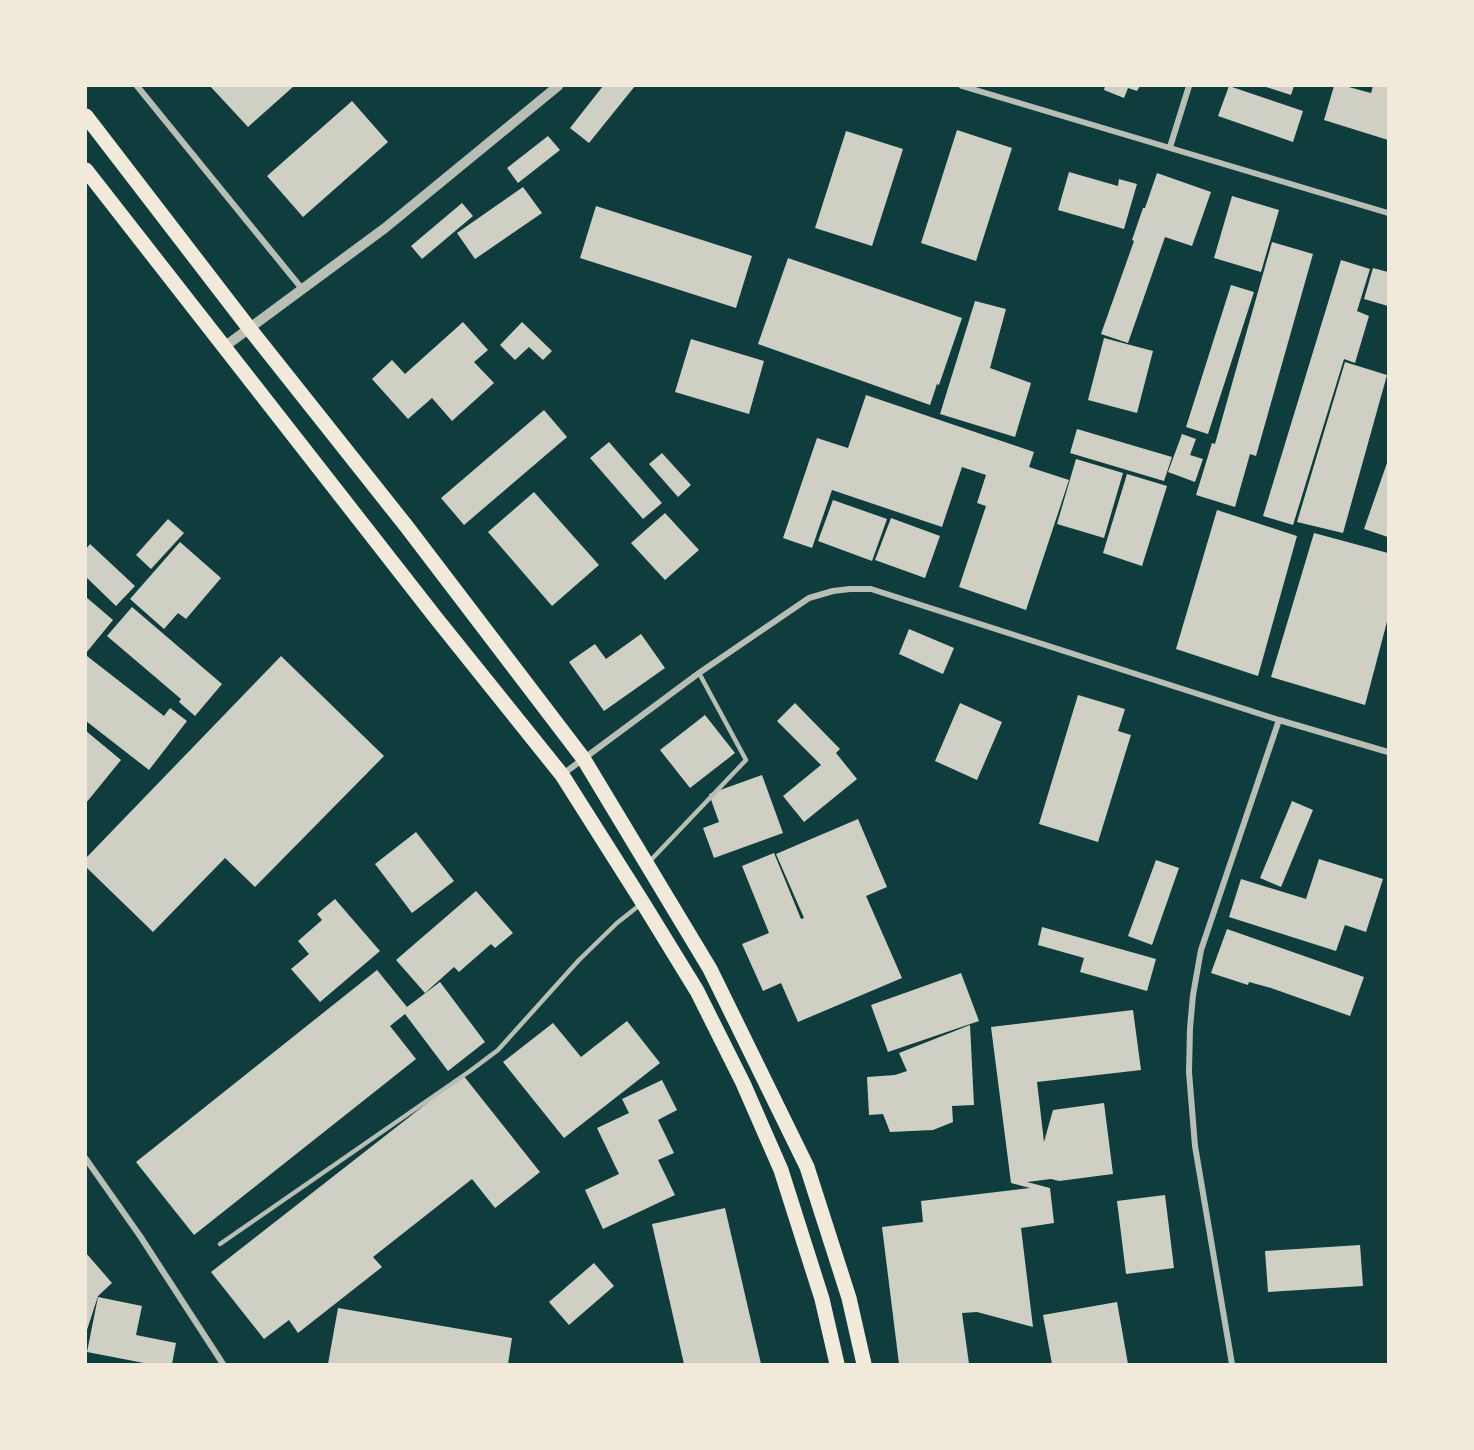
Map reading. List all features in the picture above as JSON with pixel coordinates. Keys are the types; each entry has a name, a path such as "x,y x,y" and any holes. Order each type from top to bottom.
{"main road":[{"path":"86,116 249,328 407,527 583,758 710,969 807,1167 849,1298 864,1365"},
{"path":"86,170 429,609 562,775 643,903 697,991 743,1083 781,1170 822,1299 837,1365"}],"street":[{"path":"137,86 303,290"},
{"path":"224,347 385,228 558,86"},
{"path":"962,86 1389,213"},
{"path":"1170,147 1189,86"},
{"path":"562,775 699,673 809,598 833,591 871,589 1279,720 1389,752"},
{"path":"1232,1365 1195,1146 1189,1072 1190,1028 1201,950 1279,720"},
{"path":"86,1159 140,1236 222,1365"}],"lane":[{"path":"647,865 746,760 699,673"},
{"path":"220,1244 498,1050 579,960 617,923 643,903"}],"building":[{"path":"210,86 294,86 248,127"},
{"path":"603,86 635,86 589,143 570,128"},
{"path":"1105,86 1140,86 1137,91 1128,88 1124,98 1104,90"},
{"path":"1229,86 1303,111 1293,142 1218,116"},
{"path":"1263,86 1294,86 1291,95"},
{"path":"1334,86 1345,86 1371,93 1373,86 1388,87 1388,140 1324,120"},
{"path":"352,101 388,142 303,217 267,176"},
{"path":"957,130 1012,148 976,261 921,243"},
{"path":"846,131 903,149 872,246 815,228"},
{"path":"548,136 560,150 518,183 507,168"},
{"path":"1069,172 1118,186 1119,179 1137,184 1124,229 1058,210"},
{"path":"1157,173 1211,192 1192,246 1165,237 1128,343 1101,334"},
{"path":"523,187 542,213 475,259 457,233"},
{"path":"1232,196 1279,210 1261,272 1214,258"},
{"path":"462,203 473,216 422,259 411,246"},
{"path":"596,206 752,256 736,308 580,258"},
{"path":"1272,242 1313,254 1256,456 1250,454 1235,507 1196,495 1212,443 1215,444"},
{"path":"788,258 962,318 930,405 758,344"},
{"path":"1341,260 1370,269 1357,311 1369,316 1355,363 1344,359 1293,525 1263,516"},
{"path":"1373,268 1388,272 1388,306 1364,299"},
{"path":"1231,285 1254,292 1208,434 1186,427"},
{"path":"975,301 1006,309 990,368 1031,383 1015,437 940,414"},
{"path":"463,322 488,350 474,362 494,383 452,421 432,398 408,419 372,379 392,360 405,374"},
{"path":"522,322 552,351 543,360 529,347 515,360 500,345"},
{"path":"1104,338 1153,351 1137,413 1088,400"},
{"path":"691,339 764,361 749,414 675,392"},
{"path":"1345,362 1387,375 1343,533 1297,522"},
{"path":"866,395 1034,452 1029,467 1069,480 1026,610 959,587 986,506 977,503 986,475 962,467 942,527 832,490 812,548 783,538 817,438 848,448"},
{"path":"544,410 567,437 464,525 441,498"},
{"path":"1077,429 1172,457 1164,481 1070,453"},
{"path":"1182,434 1196,439 1190,455 1203,459 1195,482 1168,472"},
{"path":"609,442 662,503 643,519 590,458"},
{"path":"662,453 691,485 678,497 649,464"},
{"path":"1076,459 1123,473 1104,538 1057,524"},
{"path":"1388,460 1388,537 1364,529"},
{"path":"1127,474 1167,486 1142,566 1103,553"},
{"path":"534,492 599,565 552,606 488,532"},
{"path":"833,500 887,519 872,561 818,541"},
{"path":"1217,510 1297,536 1258,676 1176,649"},
{"path":"665,513 699,550 665,580 631,543"},
{"path":"891,518 940,536 925,578 875,560"},
{"path":"168,519 184,533 151,569 136,555"},
{"path":"1314,533 1388,553 1388,618 1365,705 1271,677"},
{"path":"180,542 221,578 186,619 178,613 164,629 130,599"},
{"path":"90,544 135,586 116,606 86,577 86,549"},
{"path":"86,597 113,620 86,653"},
{"path":"132,607 222,684 195,716 179,702 181,699 107,636"},
{"path":"909,629 954,648 943,674 899,654"},
{"path":"641,634 665,668 604,711 569,662 595,644 606,659"},
{"path":"87,656 164,716 170,708 187,721 149,770 86,721"},
{"path":"281,656 384,756 255,887 225,858 153,932 86,867 86,858"},
{"path":"1078,695 1125,709 1118,731 1131,735 1098,842 1039,824"},
{"path":"795,703 840,749 836,753 857,779 804,822 783,796 821,765 777,721"},
{"path":"960,703 1002,722 977,780 935,761"},
{"path":"705,715 735,753 690,788 660,750"},
{"path":"86,731 121,760 86,803"},
{"path":"762,775 783,833 714,858 703,828 719,822 709,794"},
{"path":"1292,801 1313,810 1281,887 1260,878"},
{"path":"858,819 887,887 866,896 902,978 798,1022 781,983 763,991 742,944 769,933 742,866 774,853 801,919 804,918 776,854"},
{"path":"416,832 454,881 412,913 375,864"},
{"path":"1319,859 1383,879 1366,932 1345,925 1336,951 1229,917 1241,879 1306,899"},
{"path":"1156,860 1179,868 1152,945 1128,936"},
{"path":"476,891 513,933 495,948 491,944 459,972 454,967 425,993 396,960"},
{"path":"335,899 380,951 320,1002 291,969 309,954 298,941 322,920 317,914"},
{"path":"1042,927 1156,959 1147,991 1080,972 1084,958 1038,945"},
{"path":"1227,929 1364,977 1350,1016 1271,988 1249,982 1248,985 1211,973"},
{"path":"377,970 407,1007 440,982 485,1042 448,1071 405,1014 390,1026 416,1059 194,1235 136,1162"},
{"path":"961,973 979,1021 888,1052 871,1005"},
{"path":"1133,1010 1141,1070 1037,1082 1044,1142 1053,1110 1104,1103 1113,1174 1059,1181 1051,1179 1027,1182 1050,1188 1054,1223 1021,1228 1033,1327 977,1312 962,1313 969,1364 899,1364 882,1227 923,1222 921,1201 1030,1188 1011,1183 991,1027"},
{"path":"627,1021 660,1063 564,1138 503,1062 553,1023 581,1057"},
{"path":"970,1025 974,1105 952,1106 953,1122 933,1130 890,1132 883,1114 869,1115 867,1077 895,1075 907,1071 899,1053"},
{"path":"463,1075 540,1172 495,1208 472,1179 373,1257 382,1267 298,1333 289,1320 264,1339 211,1272"},
{"path":"662,1080 677,1110 658,1120 674,1153 658,1160 675,1195 603,1229 585,1190 619,1174 597,1128 629,1113 622,1099"},
{"path":"1165,1195 1174,1268 1126,1274 1117,1201"},
{"path":"725,1208 761,1364 684,1364 652,1224"},
{"path":"1360,1245 1363,1286 1268,1292 1265,1251"},
{"path":"86,1253 112,1283 98,1296 86,1333"},
{"path":"594,1263 614,1286 569,1325 549,1302"},
{"path":"98,1297 142,1306 136,1335 176,1343 172,1364 149,1364 87,1352"},
{"path":"1117,1302 1128,1364 1052,1364 1043,1315"},
{"path":"338,1308 512,1338 508,1364 328,1364"}]}
